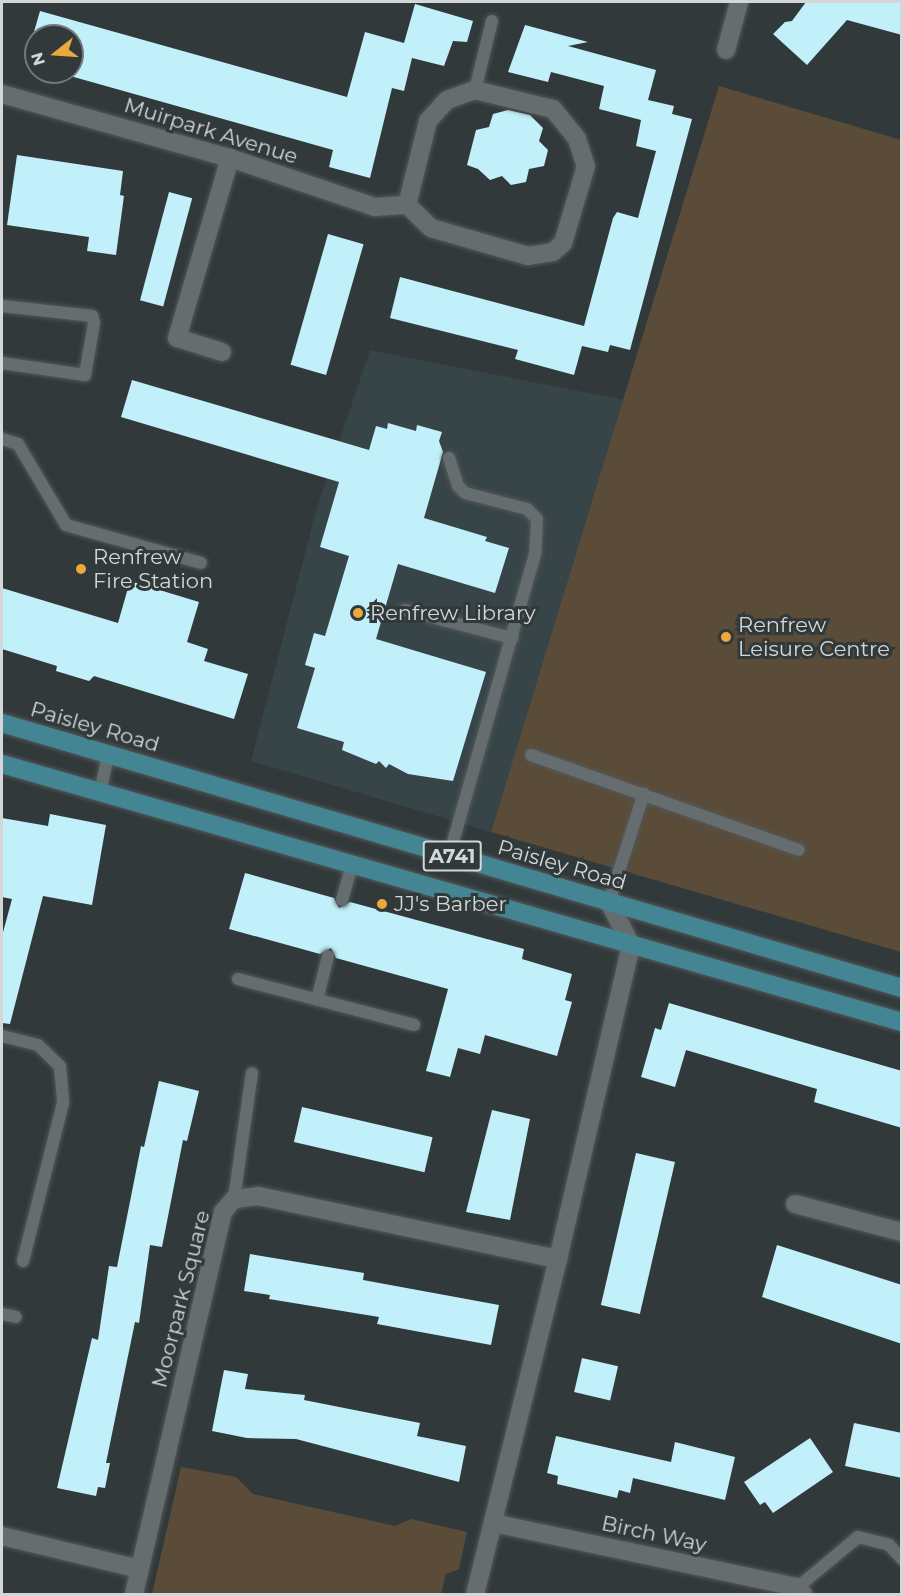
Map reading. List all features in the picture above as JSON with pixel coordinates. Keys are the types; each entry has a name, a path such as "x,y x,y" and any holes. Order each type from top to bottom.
{"main road":[{"name":"Paisley Road","path":"2,723 902,988"},
{"name":"A741","path":"2,764 902,1022"}],"street":[{"path":"726,50 739,2"},
{"path":"475,90 554,109 577,139 585,166 563,243 553,252 528,256 431,228 407,205 428,121 447,100 475,90"},
{"name":"Muirpark Avenue","path":"2,94 230,158 375,207 407,205"},
{"path":"222,352 177,338 230,158"},
{"path":"475,1594 558,1259 631,945 609,902"},
{"name":"Moorpark Square","path":"134,1594 223,1212 234,1199 258,1196 558,1259"},
{"path":"795,1204 902,1232"},
{"name":"Birch Way","path":"493,1523 800,1591"},
{"path":"2,1536 140,1569"}],"lane":[{"path":"475,90 492,21"},
{"path":"2,306 92,316 94,323 85,375 2,363"},
{"path":"2,439 18,444 66,525 201,562"},
{"path":"449,458 458,486 465,492 527,510 537,519 536,554 449,855"},
{"path":"405,610 512,638"},
{"path":"100,793 108,754"},
{"path":"531,755 644,793 799,850"},
{"path":"609,902 644,793"},
{"path":"342,900 352,864"},
{"path":"317,1000 328,956"},
{"path":"238,979 414,1025"},
{"path":"2,1036 38,1045 60,1066 63,1103 23,1261"},
{"path":"234,1199 252,1073"},
{"path":"2,1314 16,1317"},
{"path":"800,1591 858,1538 889,1545 902,1559"}],"shaded area":[{"name":"Renfrew Leisure Centre","path":"719,86 901,140 901,952 491,832"},
{"path":"370,350 624,400 491,832 251,761 316,511"},
{"path":"181,1467 236,1477 253,1494 395,1526 411,1519 467,1532 459,1569 446,1574 441,1594 152,1594"}],"building":[{"path":"806,2 902,2 902,35 847,20 807,65 773,34 785,22 792,21"},
{"path":"415,4 473,21 467,42 453,41 444,66 412,58 404,91 392,88 370,178 329,167 333,150 84,80 84,24 36,24 40,11 347,97 365,32 404,43"},
{"path":"525,25 588,42 568,46 656,70 648,100 674,106 672,114 692,119 630,350 610,345 608,352 582,346 574,375 515,359 518,350 390,318 400,277 584,326 613,218 617,212 638,218 656,151 636,146 641,120 599,109 604,86 551,72 548,82 508,72"},
{"path":"508,110 530,115 543,128 539,141 548,150 544,166 529,169 526,182 511,185 502,176 490,180 478,169 467,165 476,130 489,127 493,114"},
{"path":"17,155 123,171 120,195 124,196 116,255 87,251 89,237 7,225"},
{"path":"169,192 192,198 163,306 140,300"},
{"path":"328,234 364,244 326,375 291,365"},
{"name":"Renfrew Library","path":"132,380 369,450 376,426 387,429 388,423 416,431 417,425 442,432 439,441 443,452 424,518 487,537 485,541 509,548 495,593 398,564 376,639 486,672 453,781 408,774 389,764 386,768 379,761 376,764 342,750 344,742 297,728 315,668 305,665 314,633 325,636 349,556 320,547 339,482 121,417"},
{"path":"130,581 199,602 187,642 208,649 204,661 248,674 234,719 94,676 89,681 56,671 57,666 2,649 2,588 118,623"},
{"path":"50,814 106,825 92,905 43,896 10,1024 2,1023 2,936 12,899 2,897 2,818 48,826"},
{"path":"245,873 334,898 339,908 350,902 524,949 522,959 572,974 565,1000 572,1002 557,1056 485,1035 480,1054 458,1048 450,1077 426,1071 448,989 336,958 331,948 320,954 229,929"},
{"path":"669,1003 902,1071 902,1128 814,1102 817,1089 686,1050 675,1087 641,1077 655,1028 661,1030"},
{"path":"159,1081 199,1091 187,1141 183,1140 162,1247 150,1245 139,1323 135,1322 106,1463 110,1463 105,1488 98,1487 96,1496 57,1488 92,1338 98,1340 109,1266 117,1267 141,1146 144,1147"},
{"path":"302,1107 433,1137 424,1172 294,1142"},
{"path":"492,1110 530,1119 510,1220 466,1212"},
{"path":"636,1153 675,1162 640,1314 601,1305"},
{"path":"777,1245 902,1285 902,1344 762,1297"},
{"path":"250,1254 364,1273 363,1280 499,1305 491,1345 377,1324 379,1317 269,1299 270,1295 244,1291"},
{"path":"582,1358 618,1366 610,1400 574,1392"},
{"path":"224,1370 248,1374 245,1389 305,1395 304,1400 420,1423 417,1436 466,1446 459,1482 296,1439 247,1438 212,1431"},
{"path":"854,1423 902,1433 902,1478 845,1466"},
{"path":"556,1436 671,1462 675,1442 735,1457 725,1500 633,1478 630,1493 619,1490 617,1498 557,1484 558,1476 547,1473"},
{"path":"810,1438 833,1472 773,1513 765,1502 760,1505 744,1482"}],"place":[{"name":"Renfrew Fire Station","path":"81,569"},
{"name":"Renfrew Library","path":"358,613"},
{"name":"Renfrew Leisure Centre","path":"726,637"},
{"name":"JJ's Barber","path":"382,904"}]}
